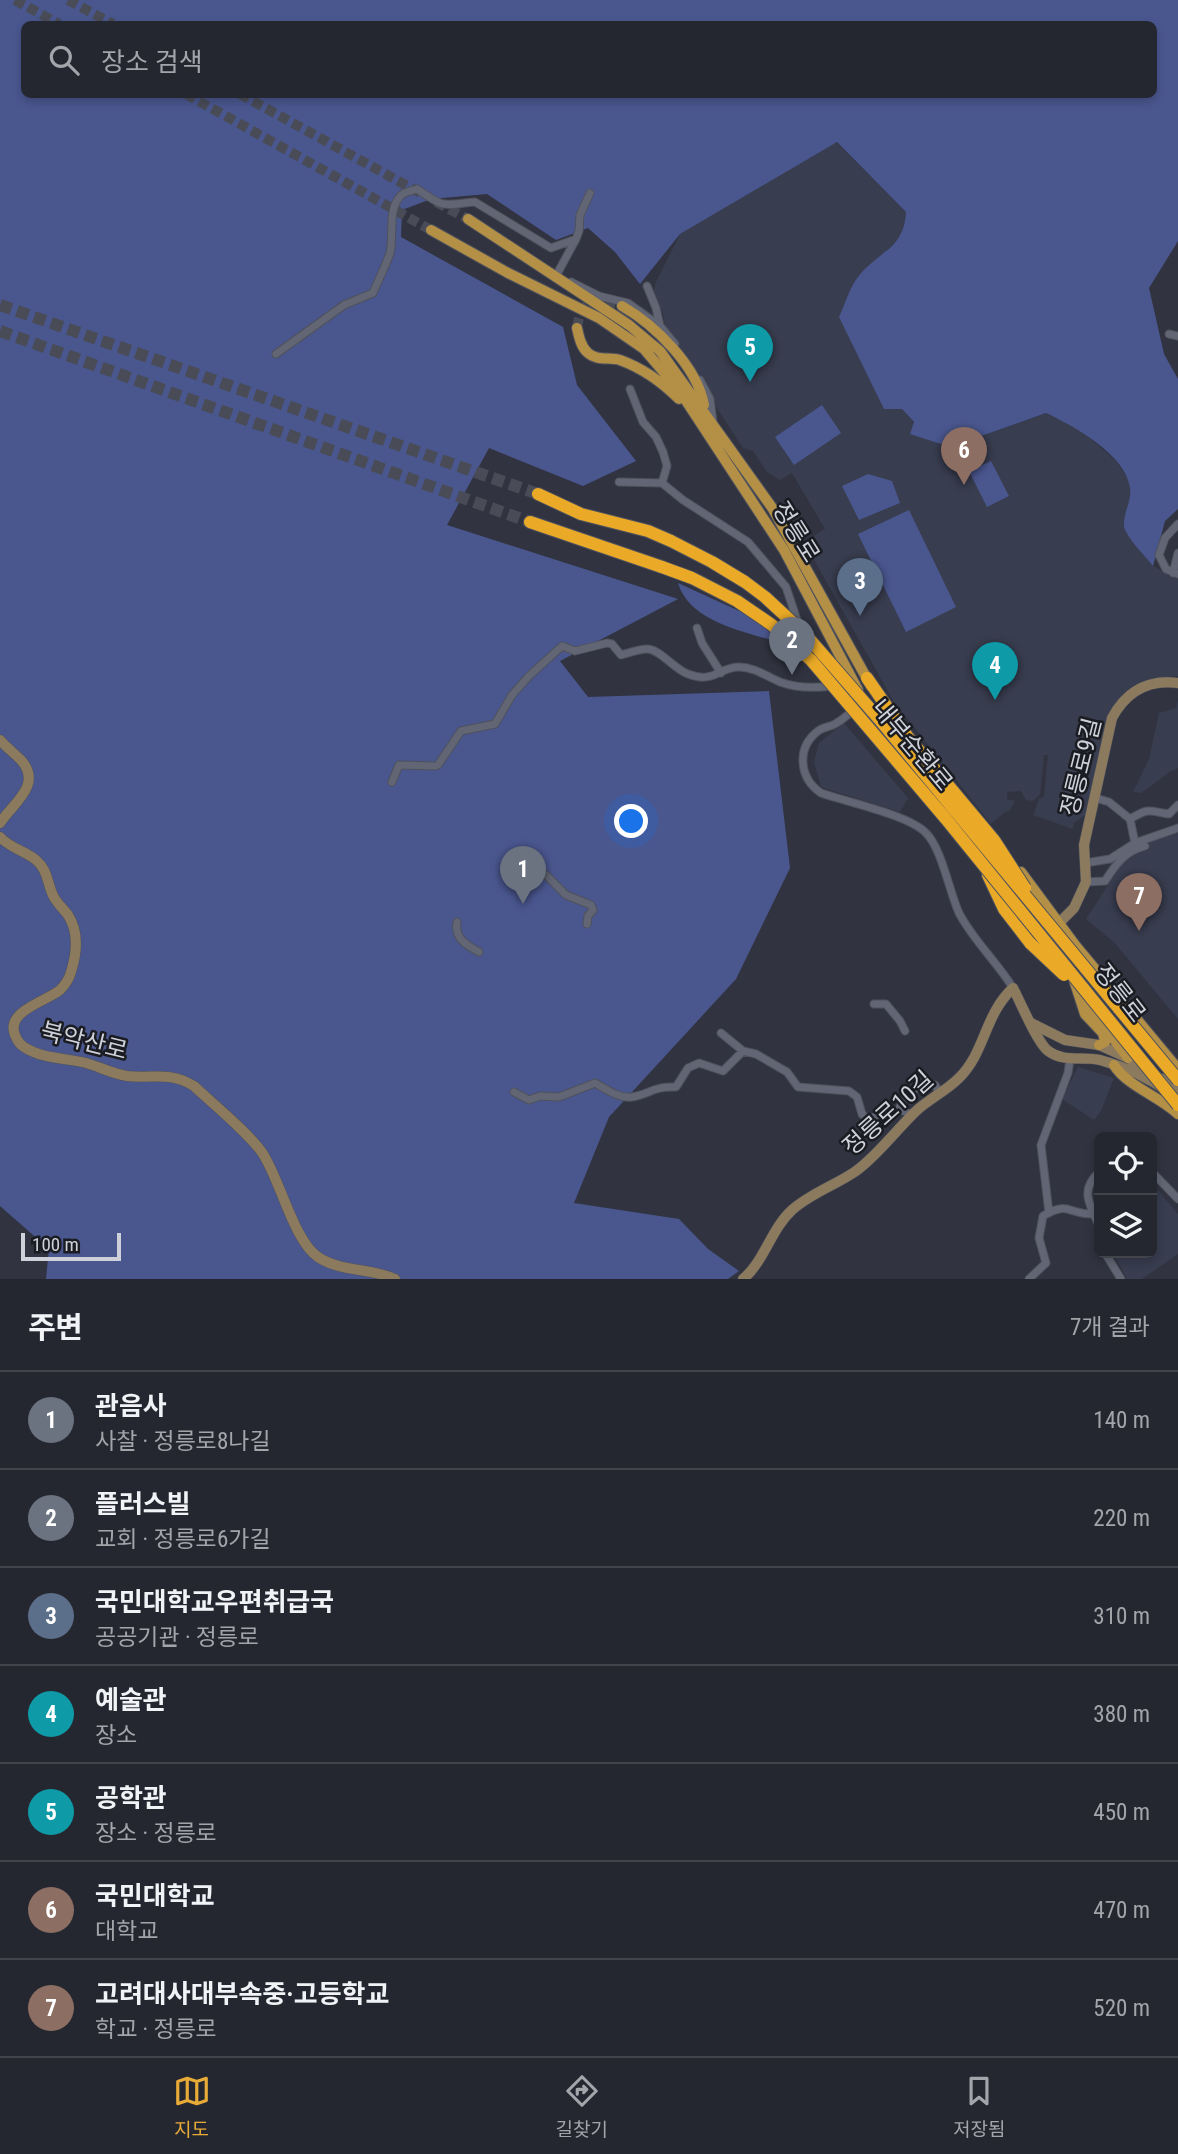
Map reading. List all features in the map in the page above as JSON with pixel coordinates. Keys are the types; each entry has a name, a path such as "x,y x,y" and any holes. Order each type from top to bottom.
{"highway":[{"name":"내부순환로","path":"538,494 581,514 648,531 671,541 712,562 765,597 805,634 879,719 1052,923 1178,1080"},
{"name":"내부순환로","path":"530,522 692,578 737,601 772,625 811,660 946,819 1178,1105"},
{"path":"867,678 907,736 994,840 1052,923"},
{"path":"923,780 982,861 1004,909 1014,924 1091,998"},
{"path":"1156,1078 1178,1114"}],"main road":[{"name":"정릉로","path":"468,219 645,336 660,351 757,485 793,542 891,722 956,797 981,820"},
{"name":"정릉로","path":"431,230 624,333 661,367 784,550 882,730 1065,957 1156,1078 1174,1092 1178,1105"},
{"path":"622,306 645,321 671,345 701,391 705,411"},
{"path":"578,328 582,345 589,354 632,365 690,407"},
{"path":"713,443 727,451 749,485 754,489 757,485"},
{"name":"정릉로","path":"867,678 981,820 1052,923 1178,1069"},
{"name":"정릉로","path":"925,763 960,794"},
{"path":"1065,957 1085,1014 1101,1039 1128,1058"},
{"path":"1065,957 1094,1013 1128,1058"},
{"path":"1119,1067 1124,1078 1162,1100 1178,1114"}],"street":[{"path":"276,354 344,305 373,293 389,255 398,198 405,192 417,188 433,200 449,207 475,202 551,248 576,239"},
{"path":"556,274 576,239 580,215 590,193"},
{"name":"정릉로","path":"505,244 599,296 628,303 660,326 705,388 710,399 713,422"},
{"name":"정릉로","path":"647,286 659,315 660,326"},
{"path":"630,389 643,422 656,437 663,452 667,466 662,483"},
{"path":"619,482 662,483 683,500 748,542 786,587 803,639 843,684 865,703 834,725 821,728 812,736 803,756 803,771 812,788 905,820 925,831 934,844 965,923 998,964 1051,1053 1070,1059 1099,1060 1145,1076 1174,1092"},
{"path":"1178,524 1165,538 1159,555 1166,569 1176,574 1178,553"},
{"path":"697,628 702,643 722,673"},
{"path":"392,782 398,765 438,765 461,731 495,724 512,695 562,646 575,651 607,643 621,655 647,649 656,651 669,663 688,674 705,677 714,677 729,668 741,667 758,671 790,685 827,687 843,684"},
{"name":"정릉로9길","path":"1086,882 1084,845 1112,719 1119,705 1141,687 1166,681 1178,682"},
{"path":"0,740 22,761 29,779 28,788 0,823"},
{"path":"923,780 1052,923 1065,957"},
{"path":"1096,798 1109,803 1130,819 1135,843"},
{"path":"1130,819 1142,811 1169,814 1178,805"},
{"path":"1085,863 1110,859 1135,843 1178,828"},
{"name":"북악산로","path":"0,837 5,844 35,859 43,867 56,900 75,931 72,969 65,984 22,1012 16,1020 13,1032 20,1045 34,1053 87,1064 118,1074 160,1075 184,1080 194,1086 262,1152 291,1215 312,1252 327,1262 380,1273 395,1279"},
{"path":"1052,923 1074,908 1086,882 1105,881 1119,860 1135,848 1144,846"},
{"path":"534,868 546,875 566,895 591,905 593,910 587,925"},
{"path":"457,922 455,930 460,940 479,951"},
{"name":"정릉로10길","path":"743,1279 752,1271 769,1240 790,1212 816,1193 855,1171 912,1115 960,1077 973,1059 993,1012 1013,988"},
{"path":"874,1004 886,1004 905,1031"},
{"path":"721,1033 743,1051 756,1054 787,1072 798,1087 849,1091 857,1097 862,1114 867,1119 902,1110 912,1115"},
{"path":"1041,1035 1065,1040 1101,1039"},
{"path":"514,1092 529,1100 540,1096 559,1097 595,1083 618,1095 631,1097 656,1087 677,1087 688,1069 699,1063 723,1071 743,1051"},
{"path":"1128,1058 1156,1078 1178,1080"},
{"name":"정릉로","path":"1119,1067 1128,1058"},
{"path":"1049,1213 1041,1145 1068,1073 1070,1059"},
{"path":"898,1111 906,1094 916,1087 934,1085 940,1094"},
{"path":"1029,1279 1046,1263 1039,1238 1043,1216 1063,1207 1084,1214 1094,1214 1087,1193 1094,1177"},
{"path":"1157,1177 1178,1199"},
{"path":"1108,1258 1121,1279"}],"shaded area":[{"path":"0,0 1178,0 1178,241 1149,288 1164,354 1178,379 1178,509 1165,521 1153,566 1125,530 1130,493 1126,476 1109,453 1084,434 1046,413 950,447 910,434 914,422 902,409 884,409 839,317 858,277 889,249 901,234 906,212 837,142 680,234 640,284 615,252 588,228 556,240 487,194 431,199 402,210 401,237 563,327 577,385 636,461 583,486 489,448 447,525 678,599 560,661 588,697 769,691 790,868 736,979 609,1117 574,1203 679,1219 708,1249 739,1271 728,1279 46,1279 49,1249 0,1206"},
{"path":"836,142 906,212 901,237 887,250 902,409 914,423 911,434 950,447 1047,413 1064,421 1088,436 1116,461 1128,479 1131,490 1126,533 1153,566 1178,579 1178,676 1154,678 1138,684 1128,691 1108,715 1088,813 1074,823 1073,829 1033,815 1039,799 1044,797 1048,755 1044,755 1040,794 1033,801 1026,800 1021,791 1007,792 1007,799 1015,801 1013,805 991,824 894,702 804,542 825,529 792,473 780,480 767,472 753,451 743,448 665,328 663,313 653,294 656,282 680,234"},
{"path":"822,405 841,433 794,465 775,437"},
{"path":"991,461 1009,496 987,507 969,471"},
{"path":"868,474 892,481 900,503 859,520 842,486"},
{"path":"909,510 956,607 906,632 858,534"},
{"path":"678,583 748,615 772,634 771,640 716,622 704,615 684,596"},
{"path":"1178,700 1178,768 1141,793 1133,792 1149,759 1159,713 1176,708"},
{"path":"844,723 908,798 900,812 821,787 814,762 819,743"},
{"path":"1178,827 1178,1019 1114,942 1086,919 1122,863 1152,841"},
{"path":"1078,1067 1114,1078 1101,1111 1094,1120 1062,1099"},
{"path":"1157,1190 1178,1214 1178,1254 1142,1279 1127,1279 1116,1258 1157,1258"}],"tunnel":[{"path":"15,0 54,21"},
{"path":"68,0 107,21"},
{"path":"193,98 431,230"},
{"path":"247,98 422,194"},
{"path":"436,202 468,219"},
{"path":"577,328 582,310 592,303 605,302 622,306"},
{"path":"0,305 538,494"},
{"path":"0,331 530,522"}],"place":[{"name":"공학관","path":"750,382"},
{"name":"국민대학교","path":"964,485"},
{"name":"국민대학교우편취급국","path":"860,616"},
{"name":"플러스빌","path":"792,675"},
{"name":"예술관","path":"995,700"},
{"name":"관음사","path":"523,904"},
{"name":"고려대사대부속중·고등학교","path":"1139,931"}]}
